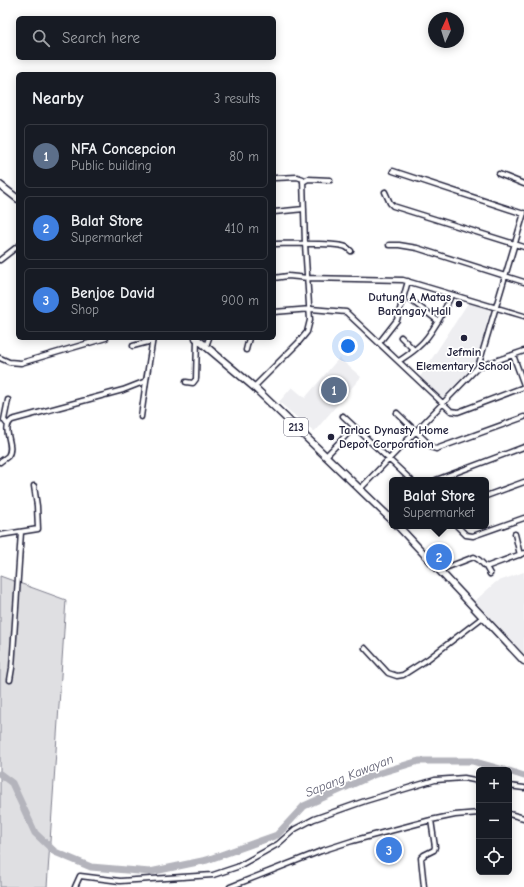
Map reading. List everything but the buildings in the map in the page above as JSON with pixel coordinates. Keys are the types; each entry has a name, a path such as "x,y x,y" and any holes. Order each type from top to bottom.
{"main road":[{"path":"0,185 16,197"},
{"name":"213","path":"199,340 254,387 389,517"},
{"path":"404,529 524,661"}],"street":[{"path":"393,171 524,213 478,367"},
{"path":"499,174 524,184"},
{"path":"254,387 307,332 310,320 305,244 303,179 300,177 276,178"},
{"path":"303,182 308,179 330,180"},
{"path":"386,192 390,203 393,206 524,247"},
{"path":"276,212 304,209"},
{"path":"276,244 344,246 351,251"},
{"path":"389,245 417,248 524,282"},
{"path":"0,260 16,248"},
{"path":"276,278 288,276 408,281 524,316"},
{"path":"379,343 397,320 408,281"},
{"path":"399,361 418,348 424,341 447,307 452,295"},
{"path":"412,301 438,321"},
{"path":"276,312 310,309 346,312 451,411 458,412 524,386 514,355"},
{"path":"401,337 414,350"},
{"path":"0,358 9,362 21,363 99,340"},
{"path":"133,346 153,340 141,417"},
{"path":"186,382 193,383 196,379 197,340"},
{"path":"206,346 208,340"},
{"path":"246,350 248,340"},
{"path":"360,489 442,402 478,367 524,351"},
{"path":"7,424 12,420 124,390 146,381"},
{"path":"0,462 8,457 10,452 10,444 6,429 7,424 4,420 8,400"},
{"path":"397,413 433,448 436,449 524,417"},
{"path":"343,416 408,477"},
{"path":"326,456 354,427"},
{"path":"444,477 524,447"},
{"path":"489,495 524,482"},
{"path":"0,535 38,529 34,486"},
{"path":"460,529 466,535 473,536 524,518"},
{"path":"10,680 21,532"},
{"path":"486,568 522,554 515,534"},
{"path":"440,570 474,557 479,560 490,574"},
{"path":"365,648 388,673 397,676 403,675 428,659 483,617"},
{"path":"75,887 80,876 120,881 213,874 237,867 278,844 294,829 314,819 365,800 435,780 459,778 476,781"},
{"path":"512,786 524,788"},
{"path":"230,887 241,885 328,848 431,820 476,812"},
{"path":"512,815 524,818"},
{"path":"424,887 421,858 434,850 435,847 431,820"}],"shaded area":[{"name":"Jefmin Elementary School","path":"468,303 490,310 476,363 443,397 440,398 420,377"},
{"path":"339,358 361,377 314,432 279,402 292,387 305,398"},
{"path":"524,572 524,654 475,601 496,582"},
{"path":"0,576 66,600 47,887 0,887"}],"waterway":[{"name":"Sapang Kawayan","path":"0,774 12,783 35,833 55,852 91,867 150,872 207,860 277,835 304,806 373,775 419,761 472,761 493,767"},
{"name":"Sapang Kawayan","path":"512,772 524,776"}],"place":[{"name":"Dutung A Matas Barangay Hall","path":"459,304"},
{"name":"Jefmin Elementary School","path":"464,338"},
{"name":"NFA Concepcion","path":"334,390"},
{"name":"Tarlac Dynasty Home Depot Corporation","path":"331,437"},
{"name":"Balat Store","path":"439,557"},
{"name":"Benjoe David","path":"389,850"}]}
